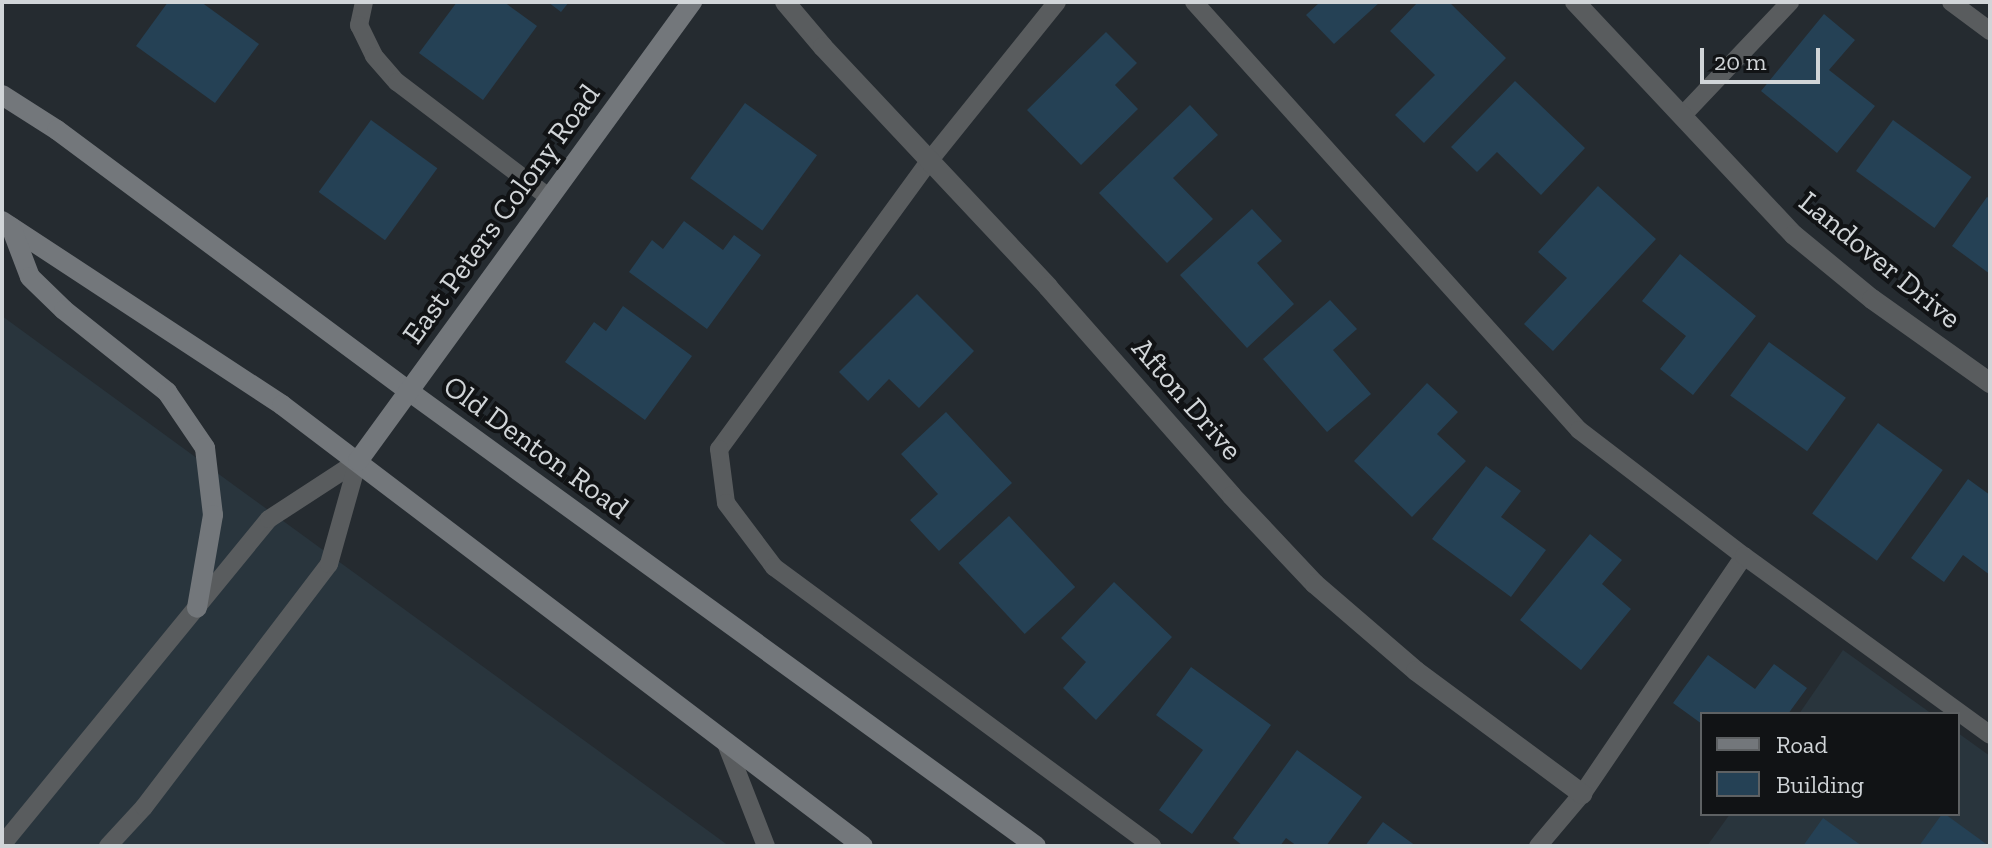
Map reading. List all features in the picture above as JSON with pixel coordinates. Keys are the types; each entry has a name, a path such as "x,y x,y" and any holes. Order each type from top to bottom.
{"main road":[{"name":"East Peters Colony Road","path":"358,461 692,2"},
{"name":"Old Denton Road","path":"2,95 57,130 410,392 1036,846"},
{"path":"6,224 282,405 863,846"},
{"path":"6,224 30,277 64,310 167,392 205,448 213,515 197,608"}],"street":[{"name":"Afton Drive","path":"785,2 1315,584 1416,671 1582,794"},
{"name":"Landover Drive","path":"1575,2 1794,235 1872,299 1990,383"}],"lane":[{"path":"364,2 359,25 374,56 397,82 550,198"},
{"path":"1057,2 930,160 719,449 726,503 774,567 1152,846"},
{"path":"1194,2 1579,430 1744,556 1958,712"},
{"path":"1682,116 1790,2"},
{"path":"1951,2 1990,31"},
{"path":"2,845 269,519 358,461"},
{"path":"108,846 144,807 329,564 358,461"},
{"path":"1538,846 1582,794 1744,556"},
{"path":"1960,713 1990,735"},
{"path":"725,741 766,846"}],"shaded area":[{"path":"2,316 729,846 2,846"},
{"path":"1843,650 1929,712 1800,712"},
{"path":"1960,734 1990,756 1990,846 1707,846 1729,816 1960,816"}],"building":[{"path":"168,2 201,2 259,44 215,103 136,46"},
{"path":"457,2 504,2 537,26 483,100 419,53"},
{"path":"548,2 569,2 561,12"},
{"path":"1320,2 1380,2 1334,44 1306,15"},
{"path":"1418,2 1449,2 1506,58 1424,143 1395,115 1435,75 1390,31"},
{"path":"1824,14 1855,40 1829,70 1875,106 1837,153 1761,91"},
{"path":"1106,32 1137,63 1115,85 1138,109 1081,165 1027,110"},
{"path":"1515,81 1585,148 1541,195 1497,152 1477,172 1451,147"},
{"path":"745,103 817,155 762,231 690,178"},
{"path":"1190,105 1218,135 1173,178 1213,219 1167,263 1099,193"},
{"path":"371,120 437,168 385,240 319,192"},
{"path":"1893,120 1971,177 1934,228 1856,171"},
{"path":"1598,186 1656,239 1553,351 1524,324 1567,278 1538,252"},
{"path":"1987,197 1990,199 1990,274 1952,246"},
{"path":"1252,209 1282,241 1257,263 1294,304 1247,348 1180,275"},
{"path":"684,221 723,250 734,235 761,255 707,329 629,272 652,240 663,249"},
{"path":"1680,254 1756,316 1693,395 1660,369 1686,336 1642,301"},
{"path":"917,294 974,351 919,408 889,379 868,401 839,372"},
{"path":"1330,300 1357,329 1333,350 1371,394 1327,432 1263,359"},
{"path":"623,306 692,356 645,420 565,362 594,322 606,331"},
{"path":"1769,342 1846,398 1807,451 1730,395"},
{"path":"1427,383 1458,412 1437,434 1466,461 1412,517 1354,461"},
{"path":"946,412 1012,483 939,551 910,520 938,494 901,454"},
{"path":"1878,423 1943,470 1877,561 1812,514"},
{"path":"1486,466 1521,491 1501,517 1546,550 1511,597 1432,539"},
{"path":"1968,479 1990,495 1990,575 1963,555 1944,582 1911,558"},
{"path":"1009,516 1075,587 1025,634 959,563"},
{"path":"1590,534 1622,560 1602,584 1631,609 1581,670 1520,620"},
{"path":"1114,582 1172,637 1096,720 1063,688 1086,662 1061,638"},
{"path":"1708,655 1755,689 1774,664 1807,688 1789,712 1700,712 1700,723 1673,703"},
{"path":"1191,667 1271,725 1192,834 1159,810 1203,750 1156,715"},
{"path":"1297,750 1362,797 1326,846 1297,846 1286,838 1280,846 1243,846 1233,838"},
{"path":"1941,816 1948,816 1989,846 1919,846"},
{"path":"1823,818 1862,846 1803,846"},
{"path":"1383,822 1416,846 1365,846"}]}
